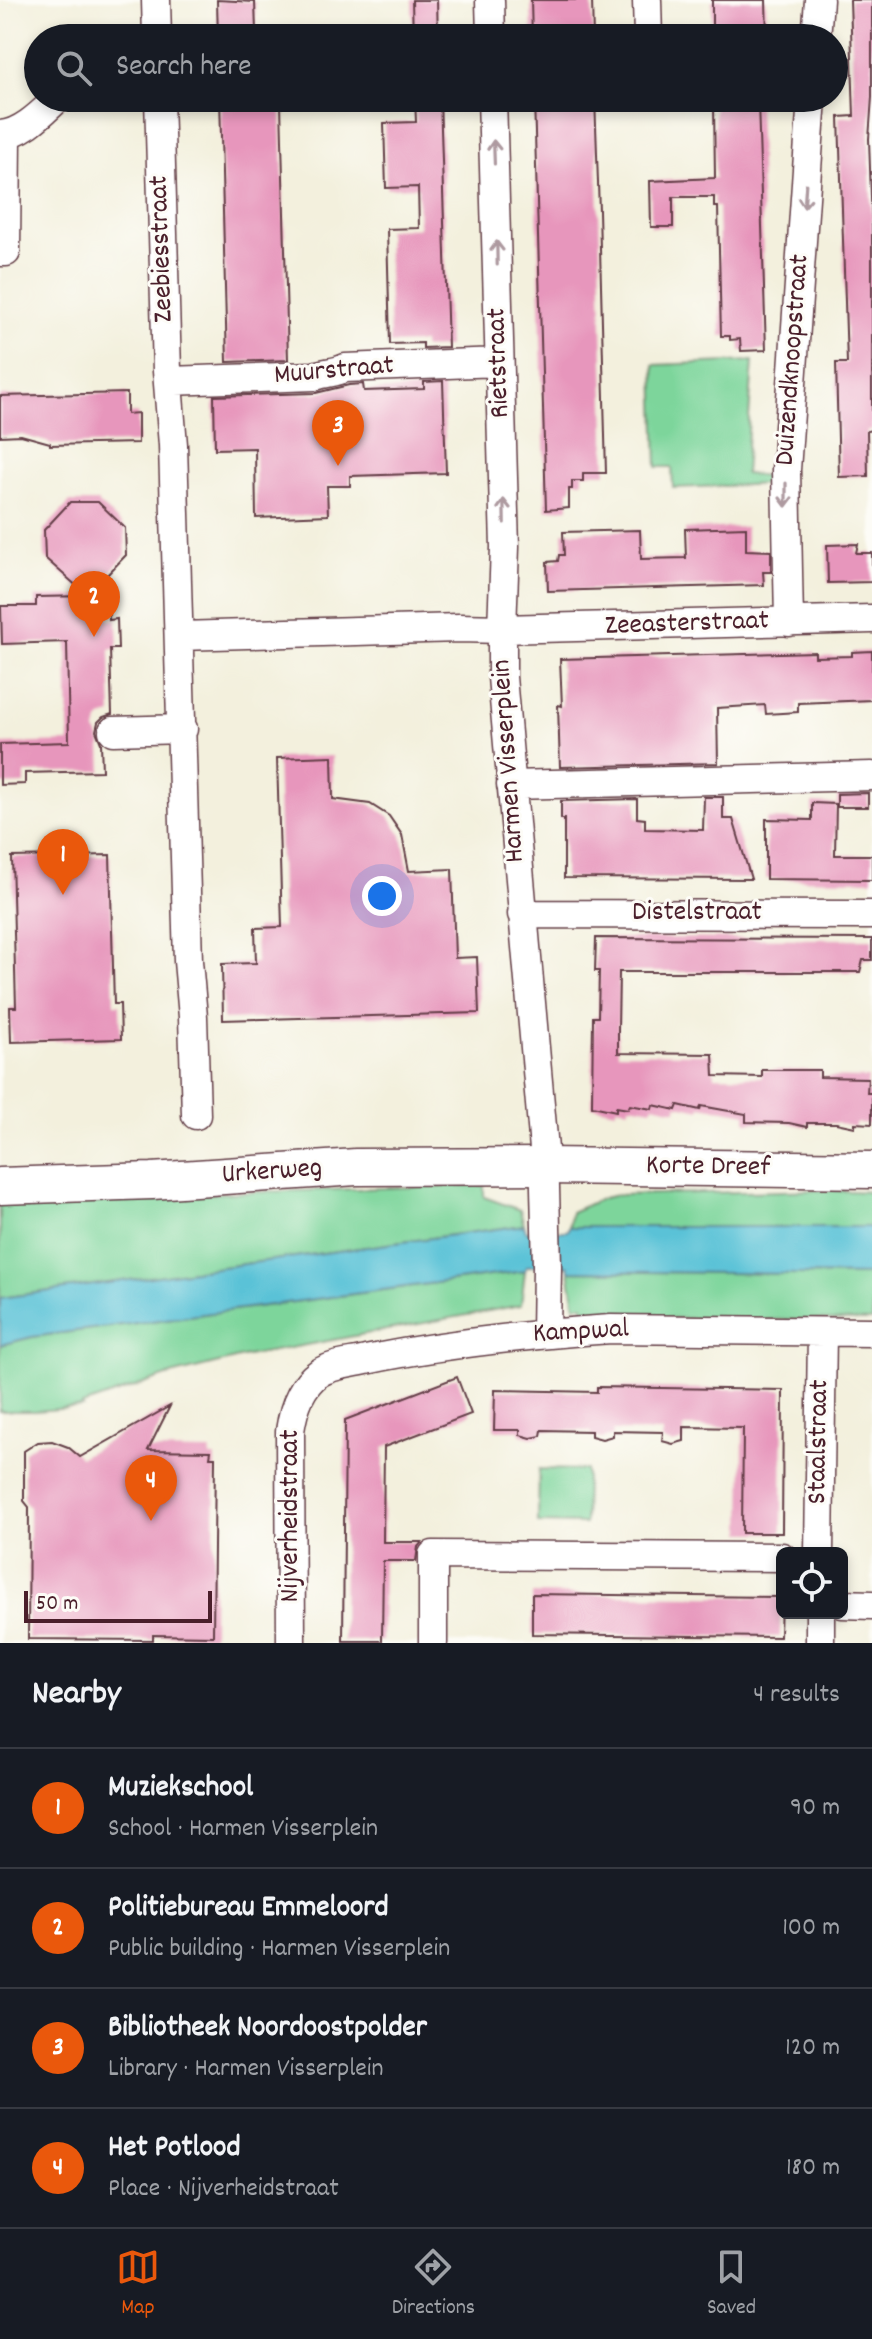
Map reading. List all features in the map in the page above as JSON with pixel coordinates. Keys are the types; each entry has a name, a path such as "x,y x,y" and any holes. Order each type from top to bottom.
{"main road":[{"name":"Korte Dreef","path":"545,1166 872,1170"},
{"name":"Urkerweg","path":"0,1186 152,1181 356,1167 545,1166"}],"street":[{"path":"156,0 157,24"},
{"path":"490,0 491,24"},
{"path":"647,0 648,24"},
{"path":"817,24 819,0"},
{"path":"0,252 6,252 4,135 30,122 42,112"},
{"name":"Zeebiesstraat","path":"159,112 168,391"},
{"name":"Rietstraat","path":"492,112 505,547 502,629"},
{"name":"Duizendknoopstraat","path":"789,622 786,470 811,112"},
{"name":"Muurstraat","path":"168,391 315,376 345,368 499,362"},
{"path":"168,391 180,509 180,636 186,720 184,816 196,1115"},
{"name":"Zeeasterstraat","path":"502,629 872,619"},
{"name":"Harmen Visserplein","path":"180,636 502,629 502,677 545,1166"},
{"path":"113,731 186,720"},
{"path":"511,785 872,776"},
{"name":"Distelstraat","path":"522,914 872,915"},
{"path":"545,1166 546,1334"},
{"name":"Kampwal","path":"303,1390 319,1373 337,1365 410,1351 546,1334 611,1329 872,1332"},
{"name":"Staalstraat","path":"819,1547 822,1332"},
{"name":"Nijverheidstraat","path":"291,1643 290,1431 293,1413 303,1390"},
{"path":"433,1643 433,1555 776,1557"},
{"path":"848,1604 872,1605"},
{"path":"820,1619 820,1643"}],"green space":[{"path":"753,361 745,474 771,476 771,484 673,488 672,467 657,467 654,365"},
{"path":"484,1185 484,1197 520,1210 524,1225 0,1298 0,1200"},
{"path":"824,1190 872,1192 872,1227 569,1227 571,1212 617,1195"},
{"path":"525,1271 521,1305 247,1356 167,1376 83,1407 0,1411 0,1345 32,1337"},
{"path":"569,1271 872,1275 872,1321 583,1317 583,1305 575,1305"},
{"path":"539,1469 586,1470 585,1524 538,1523"}],"water":[{"path":"524,1225 526,1231 567,1231 569,1227 872,1227 872,1275 569,1271 568,1266 526,1266 525,1271 32,1337 0,1345 0,1298"}],"building":[{"path":"217,0 255,2 256,24 218,24"},
{"path":"412,0 437,0 438,24 413,24"},
{"path":"531,0 592,0 593,24 532,24"},
{"path":"712,0 766,0 767,24 712,24"},
{"path":"850,0 872,0 869,139 872,430 867,431 868,476 839,477 836,363 847,363 839,117 854,116"},
{"path":"220,112 281,112 288,360 227,362"},
{"path":"416,112 440,112 448,347 423,348 423,343 390,344 387,229 419,228 418,187 386,188 384,123 416,122"},
{"path":"534,112 595,112 606,473 583,473 583,481 572,481 569,508 546,510"},
{"path":"714,112 758,112 766,350 741,351 740,339 730,340 730,336 721,336 718,207 714,207 714,197 673,197 673,227 651,227 650,181 715,178"},
{"path":"443,381 446,473 350,476 350,486 327,486 328,515 256,518 255,448 215,449 214,396 316,393 363,384 364,391 424,389 424,382"},
{"path":"127,393 127,414 138,413 138,443 50,445 21,435 0,436 0,396"},
{"path":"70,502 98,502 125,528 126,555 107,575 109,620 117,619 118,649 110,649 112,714 98,722 96,731 101,743 102,771 25,773 25,784 0,785 0,744 69,742 67,642 2,644 1,606 36,606 36,597 88,596 45,558 44,530"},
{"path":"746,527 746,550 771,551 771,572 763,572 764,585 548,591 547,562 558,561 559,555 564,555 563,532 640,530 641,559 686,558 685,529"},
{"path":"858,544 856,553 872,553 872,582 828,583 827,545"},
{"path":"872,651 872,700 798,703 798,712 766,714 765,705 717,708 718,763 560,767 560,659 815,652 815,657 852,656 852,652"},
{"path":"332,756 333,799 370,804 389,816 402,835 409,871 452,869 455,958 477,957 479,1013 223,1020 222,964 256,963 255,928 282,927 277,758"},
{"path":"868,793 868,807 837,807 837,794"},
{"path":"704,797 723,797 723,819 733,819 751,879 564,878 561,801 637,799 637,818 645,819 645,829 703,830"},
{"path":"812,803 836,804 835,855 872,855 872,880 766,879 766,819 812,820"},
{"path":"110,855 114,1004 120,1004 121,1039 11,1042 10,1007 16,1007 12,857"},
{"path":"596,938 872,939 872,960 863,960 860,972 619,972 618,1053 713,1054 714,1076 762,1077 762,1070 820,1070 820,1077 868,1078 867,1093 872,1093 872,1124 855,1123 855,1127 836,1123 807,1123 807,1127 789,1123 746,1122 746,1114 701,1106 700,1110 678,1105 676,1110 653,1105 652,1109 630,1105 628,1109 616,1107 616,1111 592,1106 593,1017 598,1017"},
{"path":"457,1377 471,1414 384,1447 383,1542 422,1542 416,1561 383,1561 382,1641 343,1641 345,1420"},
{"path":"597,1387 783,1390 782,1533 742,1533 743,1428 684,1427 684,1441 673,1444 662,1441 663,1432 613,1431 613,1436 602,1439 591,1436 591,1431 542,1430 541,1436 531,1438 520,1435 520,1430 494,1430 495,1390 597,1392"},
{"path":"170,1406 148,1450 211,1451 210,1457 215,1457 213,1636 153,1635 153,1640 28,1639 29,1507 24,1501 24,1451 38,1442 52,1441 68,1447 80,1457"},
{"path":"532,1594 776,1597 776,1619 780,1619 780,1637 532,1634"}],"place":[{"name":"Bibliotheek Noordoostpolder","path":"338,466"},
{"name":"Politiebureau Emmeloord","path":"94,637"},
{"name":"Muziekschool","path":"63,895"},
{"name":"Het Potlood","path":"151,1521"}]}
